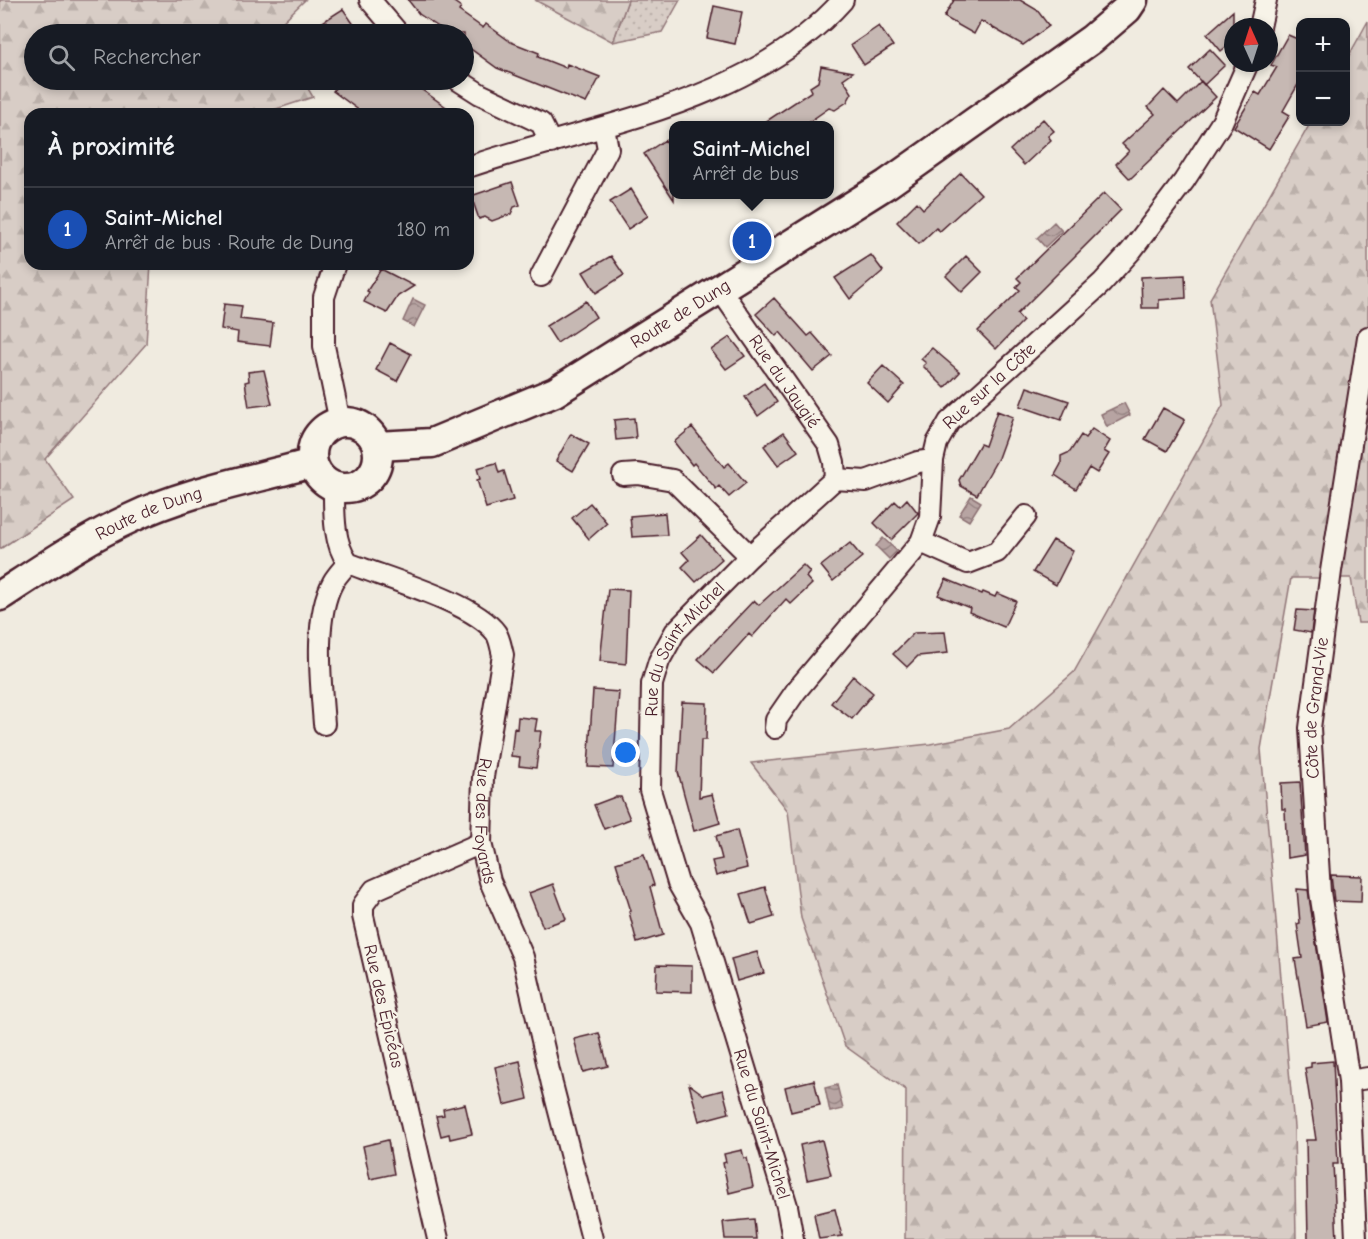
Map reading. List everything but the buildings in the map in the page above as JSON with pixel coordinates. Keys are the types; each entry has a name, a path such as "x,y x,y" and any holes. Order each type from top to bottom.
{"street":[{"path":"370,0 390,24"},
{"path":"474,165 604,128 720,87 781,52 843,0"},
{"name":"Route de Dung","path":"377,446 432,443 555,392 897,177 1092,39 1127,9 1133,0"},
{"path":"1262,18 1266,0"},
{"name":"Rue sur la Côte","path":"775,728 776,720 796,691 921,542 930,517 936,443 949,422 1102,283 1131,251 1184,181 1222,122 1244,72"},
{"path":"474,90 541,123 551,143"},
{"path":"541,276 608,149 604,128"},
{"path":"334,270 324,297 324,346 340,422"},
{"name":"Rue du Jaugié","path":"719,288 829,445 834,462 835,479"},
{"name":"Côte de Grand-Vie","path":"1356,1239 1359,1079 1320,892 1310,728 1331,571 1368,337"},
{"path":"340,422 352,422 363,427 372,435 377,446 378,461 373,474 362,484 348,489 334,487 320,478 312,463 311,449 317,436 327,427 340,422"},
{"path":"835,479 866,482 918,462 933,460"},
{"name":"Route de Dung","path":"0,596 93,537 133,517 175,501 312,463"},
{"path":"623,475 638,474 673,480 750,556"},
{"name":"Rue du Saint-Michel","path":"793,1239 787,1206 701,923 678,883 650,790 652,684 659,661 675,632 750,556 835,479"},
{"path":"324,724 321,676 324,607 333,581 348,563 341,553 335,524 334,487"},
{"path":"921,542 968,562 997,552 1026,516"},
{"name":"Rue des Foyards","path":"348,563 473,612 496,633 503,655 483,777 481,843 490,881 523,957 552,1084 592,1239"},
{"name":"Rue des Épicéas","path":"438,1239 363,916 363,905 374,890 481,843"}],"green space":[{"path":"0,0 305,0 280,24 24,24 24,90 309,90 313,97 279,108 24,108 24,270 151,270 146,344 45,459 74,500 0,549"},
{"path":"535,0 628,0 613,42"},
{"path":"628,0 680,0 662,32 613,42"},
{"path":"1368,21 1368,623 1358,623 1351,578 1291,578 1261,749 1294,1127 1296,1239 905,1239 906,1090 845,1046 801,918 788,811 751,763 930,744 1009,729 1074,672 1223,405 1210,299 1309,126 1350,126 1350,54"}],"water":[{"path":"1054,222 1062,231 1045,247 1037,238"},
{"path":"413,299 425,305 414,327 403,321"},
{"path":"1124,403 1130,415 1107,427 1101,414"},
{"path":"971,496 981,502 969,521 959,515"},
{"path":"883,538 897,551 889,559 876,546"},
{"path":"837,1085 843,1109 830,1112 825,1088"}],"place":[{"name":"Saint-Michel","path":"752,241"}]}
